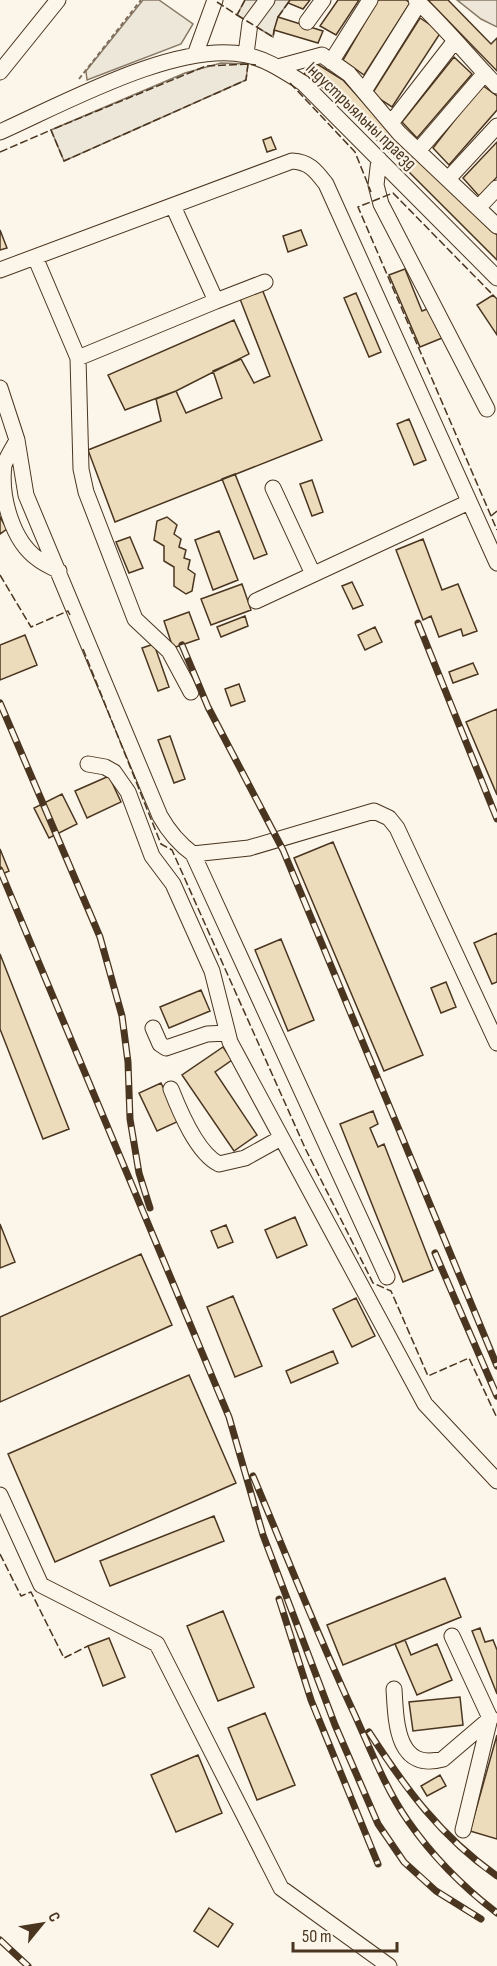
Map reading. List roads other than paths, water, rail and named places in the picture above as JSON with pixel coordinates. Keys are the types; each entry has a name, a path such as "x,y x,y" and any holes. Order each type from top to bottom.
{"street":[{"path":"0,72 58,0"},
{"path":"195,55 215,0"},
{"path":"246,54 250,23 267,0"},
{"path":"308,22 323,0"},
{"path":"331,62 370,0"},
{"path":"363,91 418,2 445,27 454,42 497,86"},
{"path":"391,123 454,42"},
{"name":"Індустрыяльны праезд","path":"0,132 111,83 166,62 213,52 246,54 278,67 303,83 497,278"},
{"path":"278,67 322,55 349,74 418,151 497,226"},
{"path":"418,151 485,73"},
{"path":"448,179 497,126"},
{"path":"379,159 376,185 381,204 487,409"},
{"path":"0,270 292,161 305,162 326,184 497,563"},
{"path":"478,208 497,188"},
{"path":"172,206 216,301"},
{"path":"35,257 78,358 81,470 86,492 135,619 169,651 191,692"},
{"path":"78,358 265,282"},
{"path":"0,388 17,440 26,495 160,816 177,842 193,854 387,1277"},
{"path":"17,440 5,464 2,480 8,514 23,542 36,558 59,570"},
{"path":"273,488 314,574"},
{"path":"256,601 469,502"},
{"path":"88,764 105,766 114,772 128,792 147,846 172,885 212,971 227,1033 425,1404 497,1481"},
{"path":"193,854 249,848 374,811 382,813 397,828 493,1026 497,1043"},
{"path":"153,1028 160,1044 166,1048 207,1034 227,1033"},
{"path":"171,1089 182,1117 211,1160 219,1164 245,1158 281,1138"},
{"path":"0,1495 41,1585 157,1644 281,1888 389,1966"},
{"path":"452,1636 494,1719 463,1830"},
{"path":"394,1689 397,1733 403,1745 416,1759 434,1761 443,1759 494,1719"}],"railway":[{"path":"418,623 497,819"},
{"path":"182,645 208,707 283,850 497,1366"},
{"path":"0,703 100,937 122,1016 128,1062 130,1119 139,1173 150,1208"},
{"path":"0,870 229,1417 263,1535 335,1725 378,1824 404,1862 436,1891 481,1919"},
{"path":"435,1253 497,1396"},
{"path":"253,1476 327,1653 392,1795 408,1821 438,1859 472,1893 497,1913"},
{"path":"279,1599 311,1700 378,1864"},
{"path":"369,1732 411,1792 441,1828 458,1845 497,1876"},
{"path":"0,1940 28,1966"}]}
